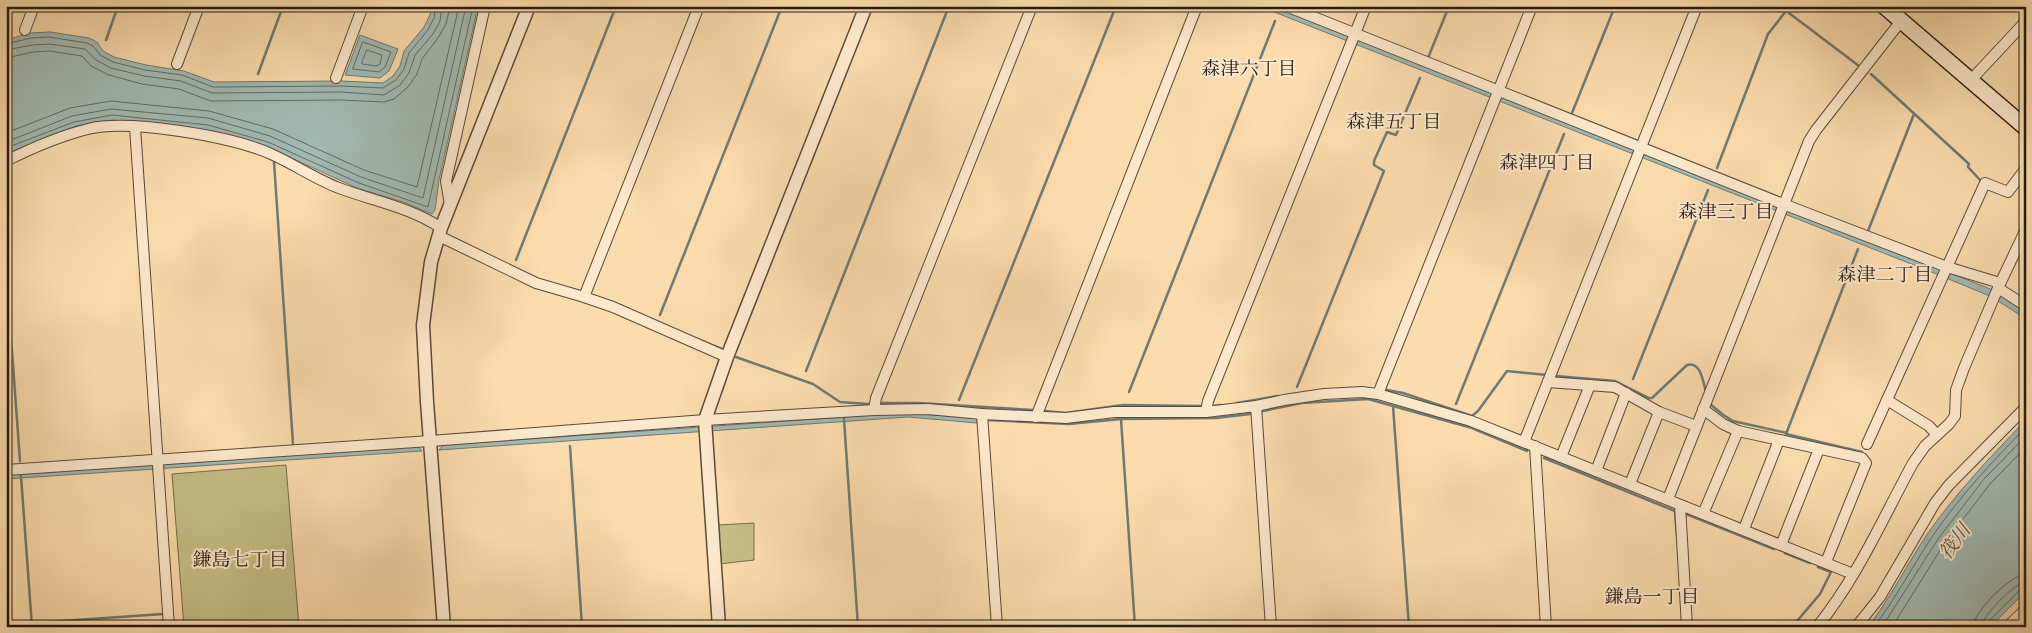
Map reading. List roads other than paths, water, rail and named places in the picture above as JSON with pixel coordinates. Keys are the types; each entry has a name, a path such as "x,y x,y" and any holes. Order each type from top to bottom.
{"main road":[{"path":"1884,6 2026,128"}],"street":[{"path":"25,30 34,6"},
{"path":"177,64 199,6"},
{"path":"336,78 364,6"},
{"path":"450,205 446,181 485,6"},
{"path":"444,627 423,325 432,262 440,232 529,6"},
{"path":"584,297 699,6"},
{"path":"719,627 706,426 727,357 866,6"},
{"path":"874,410 876,398 1032,6"},
{"path":"1036,417 1197,6"},
{"path":"1286,6 1355,33 1496,94 1945,272 1997,290 2026,306"},
{"path":"1206,412 1208,401 1366,6"},
{"path":"1378,394 1532,6"},
{"path":"1524,442 1697,6"},
{"path":"1668,499 1782,208 1816,130 1901,21"},
{"path":"1971,80 2026,21"},
{"path":"6,161 42,145 89,129 111,126 204,135 269,153 337,187 413,212 440,232 536,283 584,297 644,320 727,357"},
{"path":"134,127 169,627"},
{"path":"1867,444 1985,183 2008,192 2026,168"},
{"path":"1817,627 1836,604 1924,446 1955,416 1956,390 1997,290 2026,229"},
{"path":"1548,382 1615,387 1659,412 1696,426"},
{"path":"1561,457 1590,385"},
{"path":"6,470 430,441 706,426 874,410 928,409 1066,418 1114,412 1206,412 1256,406 1324,394 1362,392 1378,394 1471,421 1853,574"},
{"path":"1596,471 1626,393"},
{"path":"1887,400 1922,421 1937,435"},
{"path":"1256,406 1271,627"},
{"path":"1856,627 1880,597 1935,503 1955,479 2026,407"},
{"path":"1703,409 1723,424 1738,431 1862,458 1866,463 1826,562"},
{"path":"1630,484 1659,412"},
{"path":"982,414 997,627"},
{"path":"1703,514 1738,431"},
{"path":"1744,529 1779,440"},
{"path":"1535,446 1546,627"},
{"path":"1781,545 1819,449"},
{"path":"1680,505 1687,627"},
{"path":"2007,627 2026,609"},
{"path":"6,618 7,627"}],"water":[{"path":"432,6 478,6 439,180 435,210 432,214 403,202 357,188 267,147 207,130 113,120 76,126 6,154 6,40 30,33 50,32 89,38 97,42 103,51 114,57 146,65 184,71 214,82 341,81 383,83 393,76 400,66 404,51 424,27"},
{"path":"1259,6 1272,6 1993,290 2026,311 2026,319 1992,297 1939,275"},
{"path":"360,35 398,49 389,71 380,78 345,75"},
{"path":"902,413 977,418 977,423 908,417 439,450 443,445"},
{"name":"筏川","path":"2026,420 2026,591 1990,627 1868,627 1939,518 1975,475"},
{"path":"383,447 419,447 422,451 6,479 6,474"}],"waterway":[{"path":"106,40 118,6"},
{"path":"258,74 283,6"},
{"path":"516,260 616,6"},
{"path":"660,315 782,6"},
{"path":"806,371 949,6"},
{"path":"959,400 1116,6"},
{"path":"1428,58 1449,6"},
{"path":"1572,113 1615,6"},
{"path":"1785,10 1859,66"},
{"path":"1717,168 1768,34 1786,11"},
{"path":"1129,392 1275,21"},
{"path":"1871,74 1969,164 1968,167 1981,181"},
{"path":"1297,387 1384,171 1374,165 1374,161 1387,132 1396,135 1420,78"},
{"path":"1868,231 1914,114"},
{"path":"1456,404 1564,134"},
{"path":"276,160 274,162 293,444"},
{"path":"1633,379 1708,190"},
{"path":"1858,249 1786,434 1862,452"},
{"path":"6,268 20,461"},
{"path":"697,339 724,350"},
{"path":"736,357 813,384 840,402 868,404"},
{"path":"1556,376 1615,381 1652,398 1687,365 1692,365 1701,373 1706,392"},
{"path":"1387,390 1403,393 1472,416 1478,411 1507,371 1547,375"},
{"path":"1237,403 1278,396"},
{"path":"1263,411 1302,403 1368,399 1472,428 1527,451"},
{"path":"882,403 918,403 1033,410"},
{"path":"1710,404 1733,421 1787,433"},
{"path":"1044,411 1066,413 1123,405 1201,406"},
{"path":"1213,406 1221,405"},
{"path":"1393,406 1409,627"},
{"path":"988,420 1069,424 1121,419 1216,418 1250,414"},
{"path":"844,419 858,627"},
{"path":"1121,419 1135,627"},
{"path":"570,446 582,627"},
{"path":"1544,458 1675,511 1677,536"},
{"path":"21,476 32,627"},
{"path":"1686,514 1774,549"},
{"path":"1785,553 1810,563"},
{"path":"1792,627 1820,594 1831,572 1818,567"},
{"path":"32,623 163,614"}],"district":[{"name":"森津六丁目","path":"1249,68"},
{"name":"森津五丁目","path":"1394,121"},
{"name":"森津四丁目","path":"1547,162"},
{"name":"森津三丁目","path":"1726,211"},
{"name":"森津二丁目","path":"1885,274"},
{"name":"鎌島七丁目","path":"240,559"},
{"name":"鎌島一丁目","path":"1652,596"}]}
